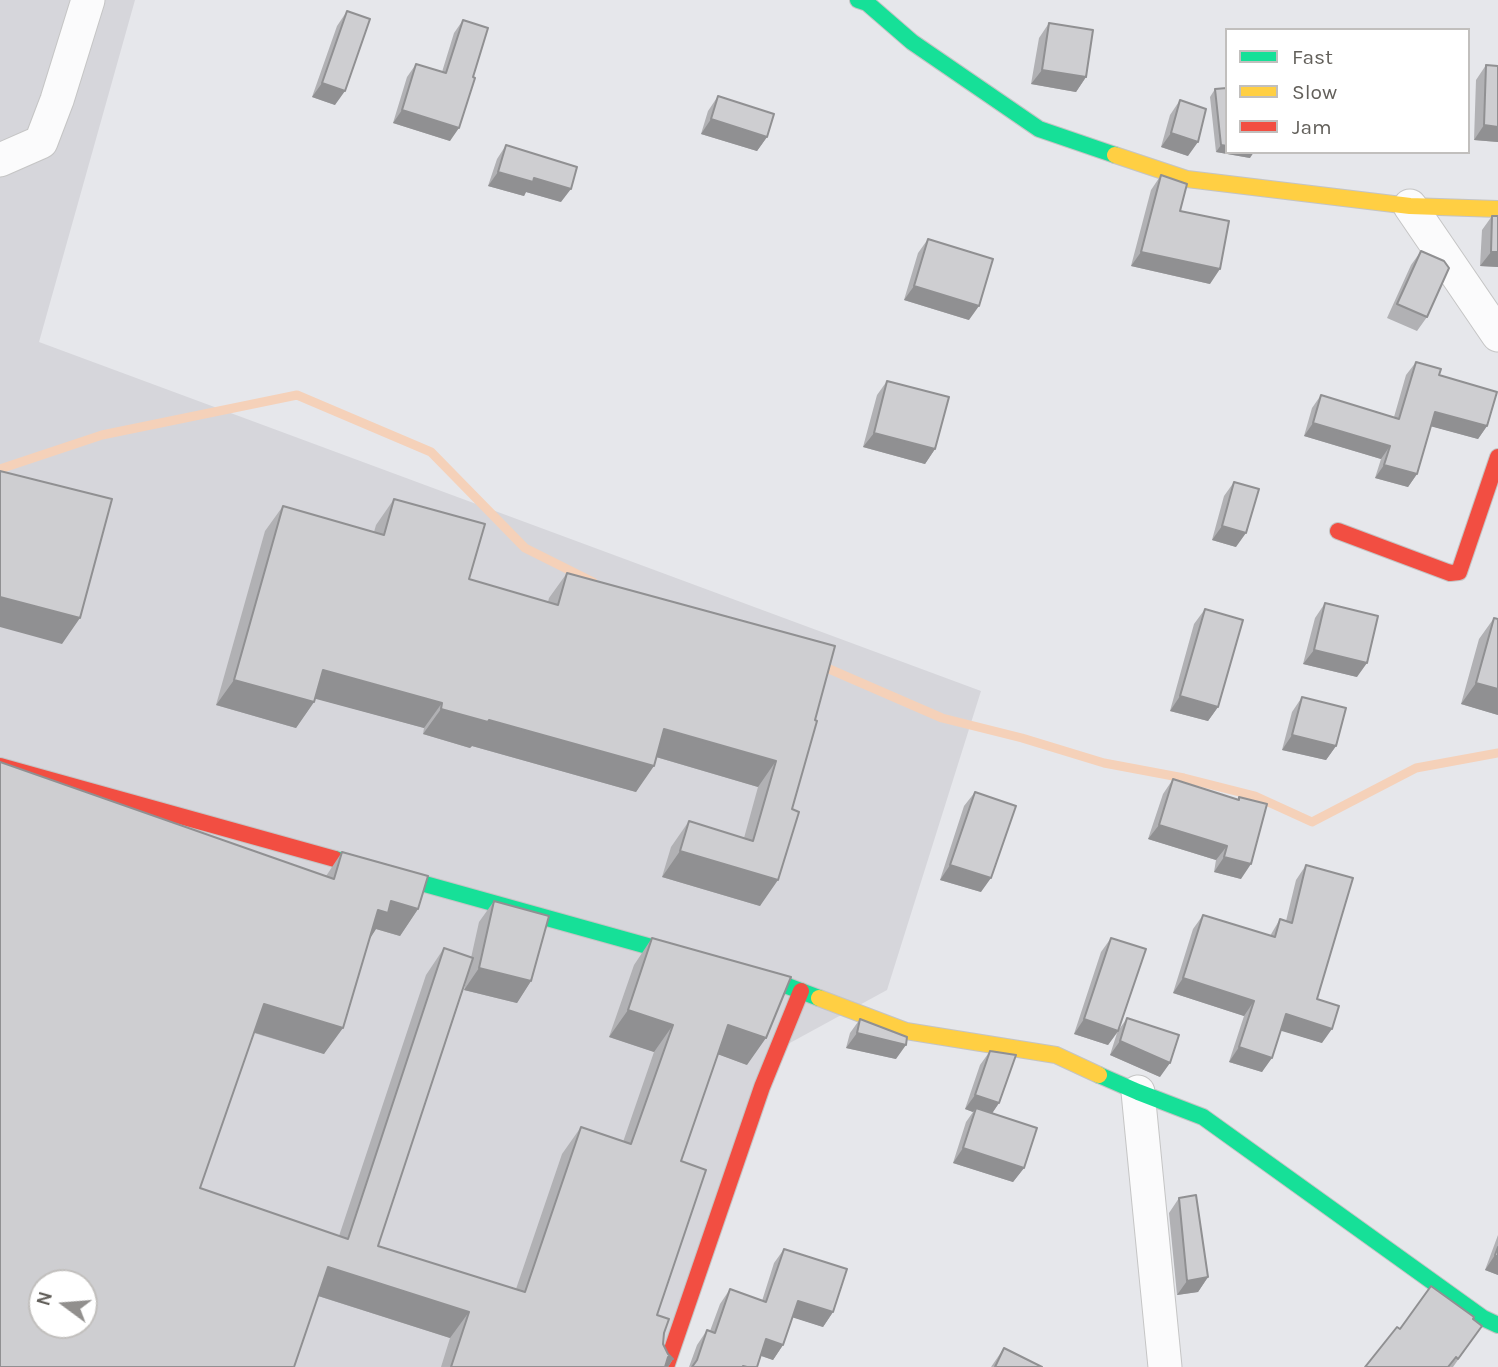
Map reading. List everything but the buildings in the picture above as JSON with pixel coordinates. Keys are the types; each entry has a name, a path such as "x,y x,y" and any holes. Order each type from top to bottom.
{"street":[{"path":"0,160 41,142 88,0"},
{"path":"864,1 912,42 1039,129 1187,179 1410,206 1498,209"},
{"path":"1410,206 1498,335"},
{"path":"1338,531 1450,573 1459,572 1498,457"},
{"path":"0,766 764,978 906,1031 1056,1055 1138,1092 1203,1117 1483,1318 1498,1325"},
{"path":"666,1367 762,1087 801,991"},
{"path":"1138,1092 1165,1367"}],"shaded area":[{"path":"0,0 135,0 39,342 981,691 887,990 777,1050 668,1367 0,1367"}],"waterway":[{"path":"0,469 102,435 297,395 431,452 525,548 593,582"},
{"path":"820,665 942,718 1022,738 1104,763 1184,778 1255,796 1312,822 1416,768 1498,753"}],"traffic: fast":[{"path":"858,0 867,3 912,42 1039,129 1115,155"},
{"path":"335,859 777,982 819,998"},
{"path":"1099,1075 1203,1117 1483,1318 1498,1325"}],"traffic: slow":[{"path":"1115,155 1187,179 1410,206 1498,209"},
{"path":"819,998 906,1031 1056,1055 1099,1075"}],"traffic: jam":[{"path":"1338,531 1450,573 1459,572 1498,457"},
{"path":"0,766 335,859"},
{"path":"666,1367 762,1087 801,991"}]}
